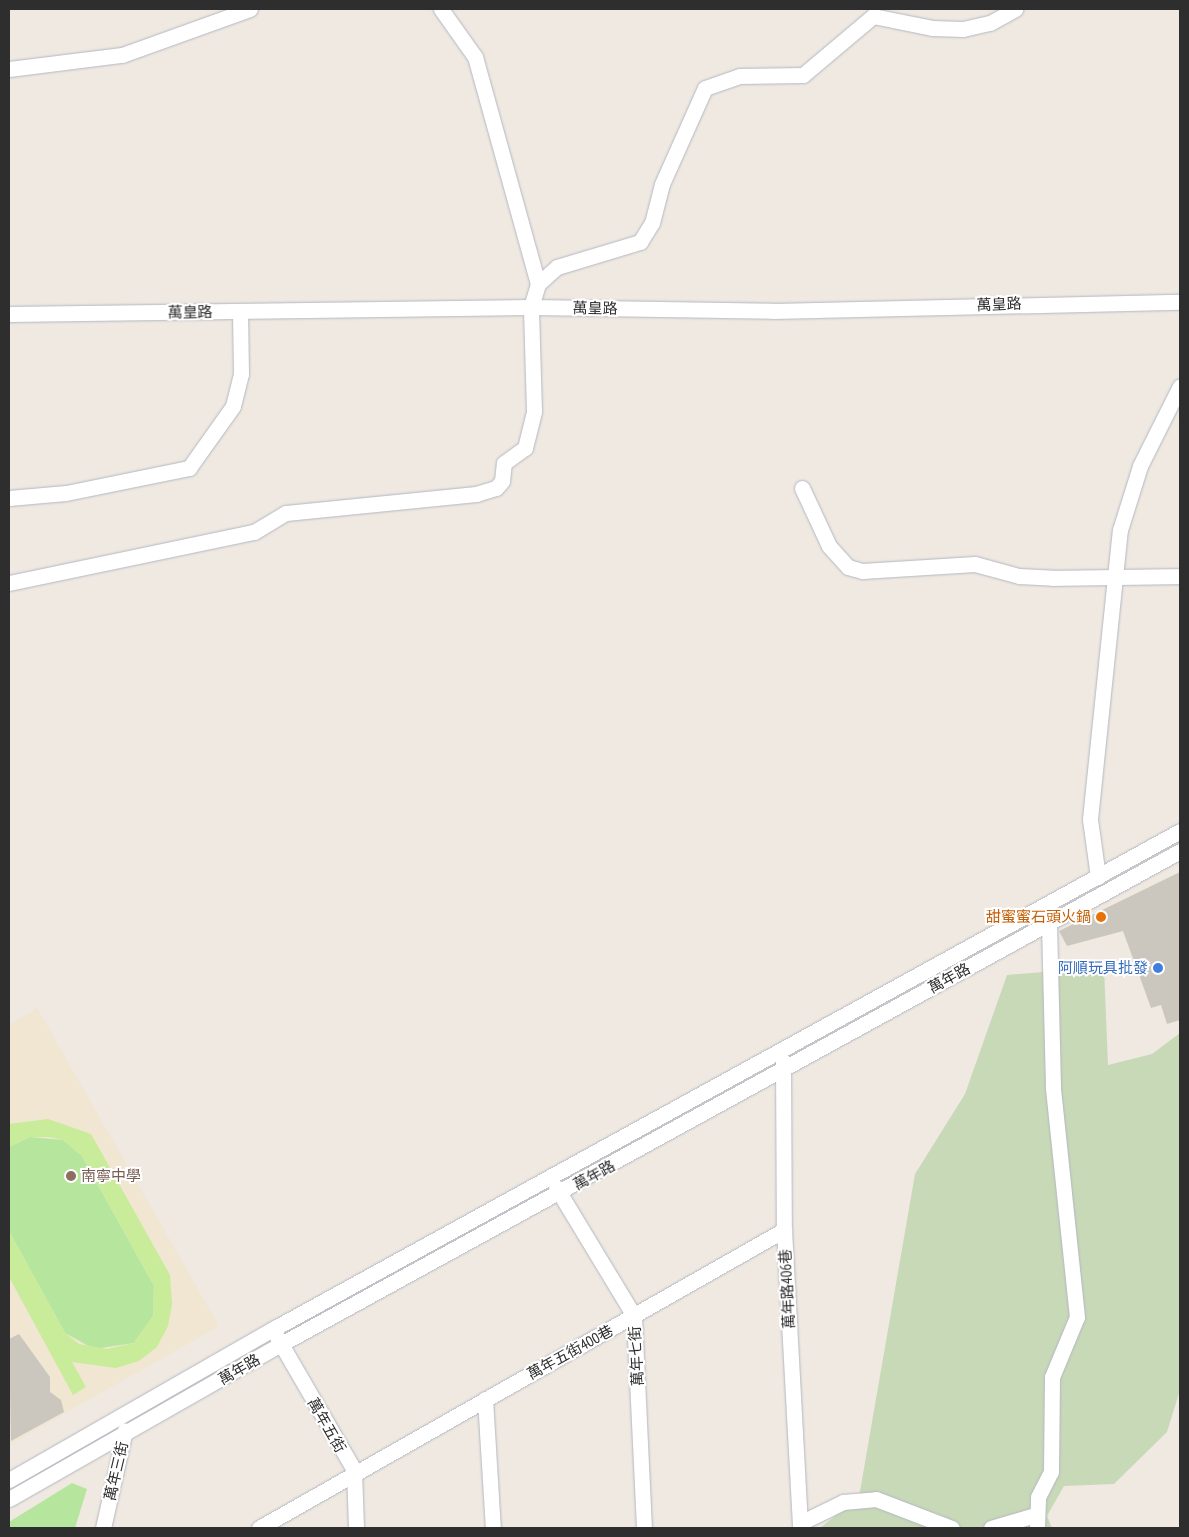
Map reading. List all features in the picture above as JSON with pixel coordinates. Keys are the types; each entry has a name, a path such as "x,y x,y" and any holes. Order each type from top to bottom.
{"street":[{"path":"9,70 122,55 250,9"},
{"path":"441,9 475,57 538,284"},
{"path":"9,583 254,532 286,513 310,508 476,494 496,488 502,481 504,463 524,448 534,411 531,307 538,284 557,267 640,242 652,223 662,184 705,88 740,76 803,75 873,16 932,28 963,29 990,23 1015,9"},
{"name":"萬皇路","path":"9,314 531,307 773,310 1180,302"},
{"path":"9,498 66,493 188,468 233,406 241,374 240,311"},
{"path":"1098,877 1090,820 1118,574 1120,530 1140,466 1180,386"},
{"path":"802,488 829,546 848,567 862,572 975,564 1020,576 1118,574 1180,576"},
{"name":"萬年路","path":"9,1480 273,1329 1180,831"},
{"name":"萬年路","path":"9,1499 281,1344 560,1194 1180,851"},
{"path":"991,1528 1036,1522 1038,1497 1051,1472 1052,1377 1077,1317 1053,1088 1049,922"},
{"name":"萬年路406巷","path":"783,1050 784,1230 800,1526"},
{"name":"萬年七街","path":"550,1177 634,1316 644,1528"},
{"name":"萬年五街400巷","path":"258,1528 354,1470 634,1316 784,1230"},
{"name":"萬年五街","path":"273,1329 354,1470 356,1528"},
{"path":"485,1399 492,1528"},
{"name":"萬年三街","path":"103,1528 127,1413"},
{"path":"800,1526 843,1502 876,1499 952,1528"}],"shaded area":[{"name":"南寧中學","path":"37,1008 219,1326 9,1445 9,1025"}],"green space":[{"path":"1104,967 1108,1065 1152,1054 1180,1033 1180,1390 1167,1432 1114,1484 1064,1486 1047,1516 1052,1528 820,1528 859,1497 915,1174 965,1094 1007,975"},
{"path":"48,1119 91,1134 170,1275 172,1304 168,1326 157,1347 139,1361 116,1368 72,1362 86,1387 73,1395 9,1277 9,1231 65,1333 79,1344 107,1349 134,1343 153,1316 154,1286 82,1156 63,1140 49,1137 30,1137 9,1147 9,1124"},
{"path":"30,1137 63,1140 82,1156 154,1286 153,1316 134,1343 94,1349 65,1333 9,1231 9,1147"},
{"path":"72,1483 87,1489 75,1528 9,1528 9,1522"}],"building":[{"name":"阿順玩具批發","path":"1180,872 1180,1020 1167,1024 1161,1005 1151,1008 1123,931 1067,946 1059,931"},
{"path":"19,1334 50,1377 50,1392 61,1400 64,1412 11,1441 9,1339"}],"place":[{"name":"甜蜜蜜石頭火鍋","path":"1101,917"},
{"name":"阿順玩具批發","path":"1158,968"},
{"name":"南寧中學","path":"71,1176"}]}
